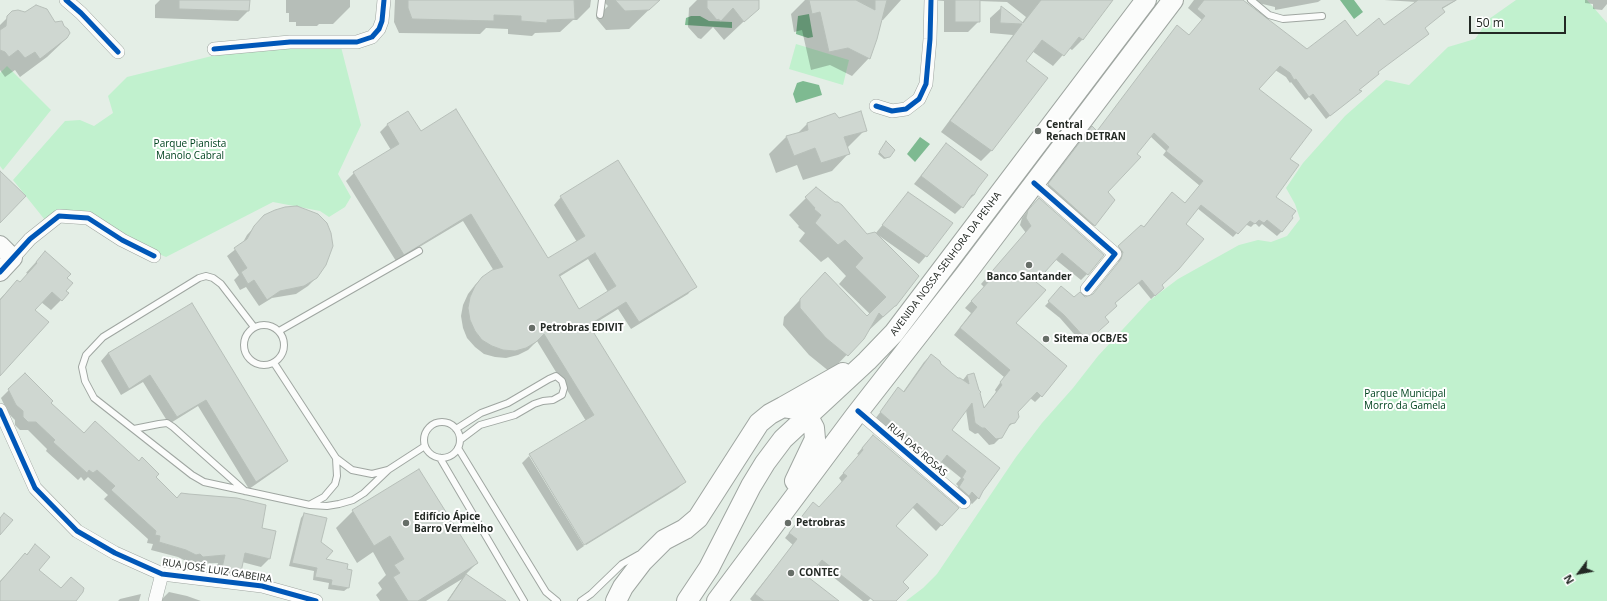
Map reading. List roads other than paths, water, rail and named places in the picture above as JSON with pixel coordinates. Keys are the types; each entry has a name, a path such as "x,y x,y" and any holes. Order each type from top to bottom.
{"main road":[{"name":"AVENIDA NOSSA SENHORA DA PENHA","path":"688,601 709,568 751,486 783,440 894,333 1146,0"},
{"name":"AVENIDA NOSSA SENHORA DA PENHA","path":"717,601 858,411 965,275 1173,0"},
{"path":"616,601 623,587 642,562 664,540 685,529 698,518 759,424 770,414 828,380 866,361"},
{"path":"772,526 815,439 814,428 807,416 797,409 783,407"}],"street":[{"path":"66,0 81,13 118,52"},
{"path":"214,49 290,42 357,42 372,37 379,30 382,21 384,0"},
{"path":"876,106 892,111 906,110 919,99 926,84 930,39 931,0"},
{"path":"1034,183 1115,254 1087,289"},
{"path":"0,272 30,239 59,216 88,218 122,240 154,256"},
{"path":"0,245 13,258"},
{"name":"RUA JOSÉ LUIZ GABEIRA","path":"0,410 35,488 78,531 115,553 162,574 262,586 316,601"},
{"name":"RUA DAS ROSAS","path":"858,411 964,502"},
{"path":"155,601 162,574"}],"lane":[{"path":"600,15 602,0"},
{"path":"1251,0 1270,15 1283,19 1322,16"},
{"path":"279,331 419,251"},
{"path":"254,327 221,284 213,278 206,276 199,278 103,337 86,355 82,367 85,380 94,398 192,475 204,482 246,492 310,504 327,506 340,504 353,500 364,493 388,470 425,446"},
{"path":"260,325 267,325 279,331 283,340 284,349 280,357 274,363 266,365 258,365 251,361 246,355 244,347 244,339 248,332 254,327 260,325"},
{"path":"274,363 336,458 352,470 361,473 372,474 388,470"},
{"path":"456,429 482,413 508,403 549,378 556,376 562,381 564,388 562,394 552,400 534,404 515,415 480,425 460,440"},
{"path":"447,422 456,429 460,440 458,448 454,454 440,458 428,452 425,446 424,438 426,430 431,424 447,422"},
{"path":"134,429 159,424 166,424 173,427 246,492"},
{"path":"458,448 546,592 557,601"},
{"path":"310,504 324,497 335,484 337,476 336,458"},
{"path":"440,458 524,601"},
{"path":"580,601 591,594 622,564 664,540"}],"place":[{"name":"Central Renach DETRAN","path":"1038,131"},
{"name":"Banco Santander","path":"1029,265"},
{"name":"Petrobras EDIVIT","path":"532,328"},
{"name":"Sitema OCB/ES","path":"1046,339"},
{"name":"Edifício Ápice Barro Vermelho","path":"406,523"},
{"name":"Petrobras","path":"788,523"},
{"name":"CONTEC","path":"791,573"}],"park label":[{"name":"Parque Pianista Manolo Cabral","path":"190,150"},
{"name":"Parque Municipal Morro da Gamela","path":"1405,400"}]}
